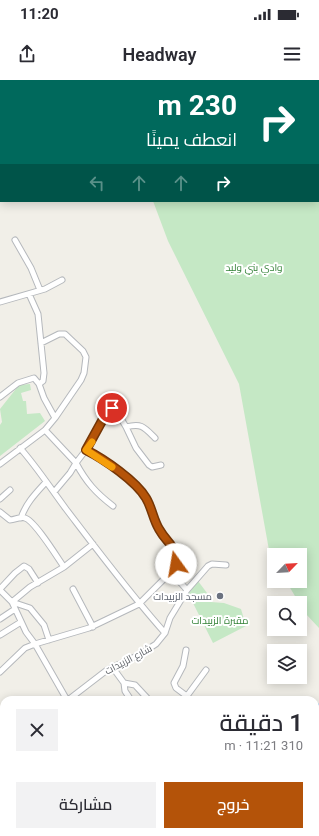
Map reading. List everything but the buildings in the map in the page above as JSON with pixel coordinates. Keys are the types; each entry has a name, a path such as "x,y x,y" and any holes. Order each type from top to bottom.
{"street":[{"path":"15,240 31,268 40,290"},
{"path":"0,302 40,290 62,280"},
{"path":"28,294 38,314 44,378 43,381 38,384"},
{"path":"0,464 45,430 81,380 84,373 86,357 83,351 65,334 59,334 41,343"},
{"path":"0,397 18,383 34,378 55,418"},
{"path":"54,492 70,473 86,450 110,408 114,408 116,410 136,448 150,465 152,467 161,465"},
{"path":"126,427 138,424 147,429 156,438"},
{"path":"45,430 76,463 87,482 96,492 113,506"},
{"path":"20,448 30,459 139,604 165,633"},
{"path":"0,672 20,652 35,644 93,627 139,604 172,572 176,564 175,552 172,545 159,529 145,496 131,480 99,457 86,450"},
{"path":"21,518 28,502 46,482"},
{"path":"0,499 10,490"},
{"path":"0,512 10,520 26,518 36,527 64,567"},
{"path":"12,602 24,591 64,567 93,544"},
{"name":"شارع الزبيدات","path":"72,696 107,670 140,655 156,644 165,633 170,618 187,590 208,566 212,564 226,565"},
{"path":"38,583 29,569 24,566 0,589 12,602 26,632 35,644 65,696"},
{"path":"172,572 187,590"},
{"path":"73,589 93,627"},
{"path":"12,602 30,608 44,625 49,640"},
{"path":"0,619 15,609"},
{"path":"0,635 21,622"},
{"path":"183,696 176,688 174,683 183,666 186,650"},
{"path":"113,668 124,683 124,692 128,696"},
{"path":"186,696 206,670"},
{"path":"124,683 135,685 145,696"}],"green space":[{"name":"وادي بني وليد","path":"153,202 319,202 319,628 307,615 307,596 295,596 290,588 307,588 307,548 269,548 239,384 168,241"},
{"path":"30,384 31,390 21,393 23,401 26,401 27,414 40,413 45,421 0,456 0,425 2,422 0,409 19,385"},
{"name":"مقبرة الزبيدات","path":"198,581 210,597 211,602 224,603 241,609 246,626 213,643 188,593"}],"slow traffic":[{"path":"92,442 86,450 99,457 112,467"}],"place":[{"name":"مسجد الزبيدات","path":"220,596"}],"route":[{"path":"112,408 108,410 100,428 86,450 99,457 131,480 145,496 151,508 155,522 164,538 172,545 174,549 176,564"}]}
